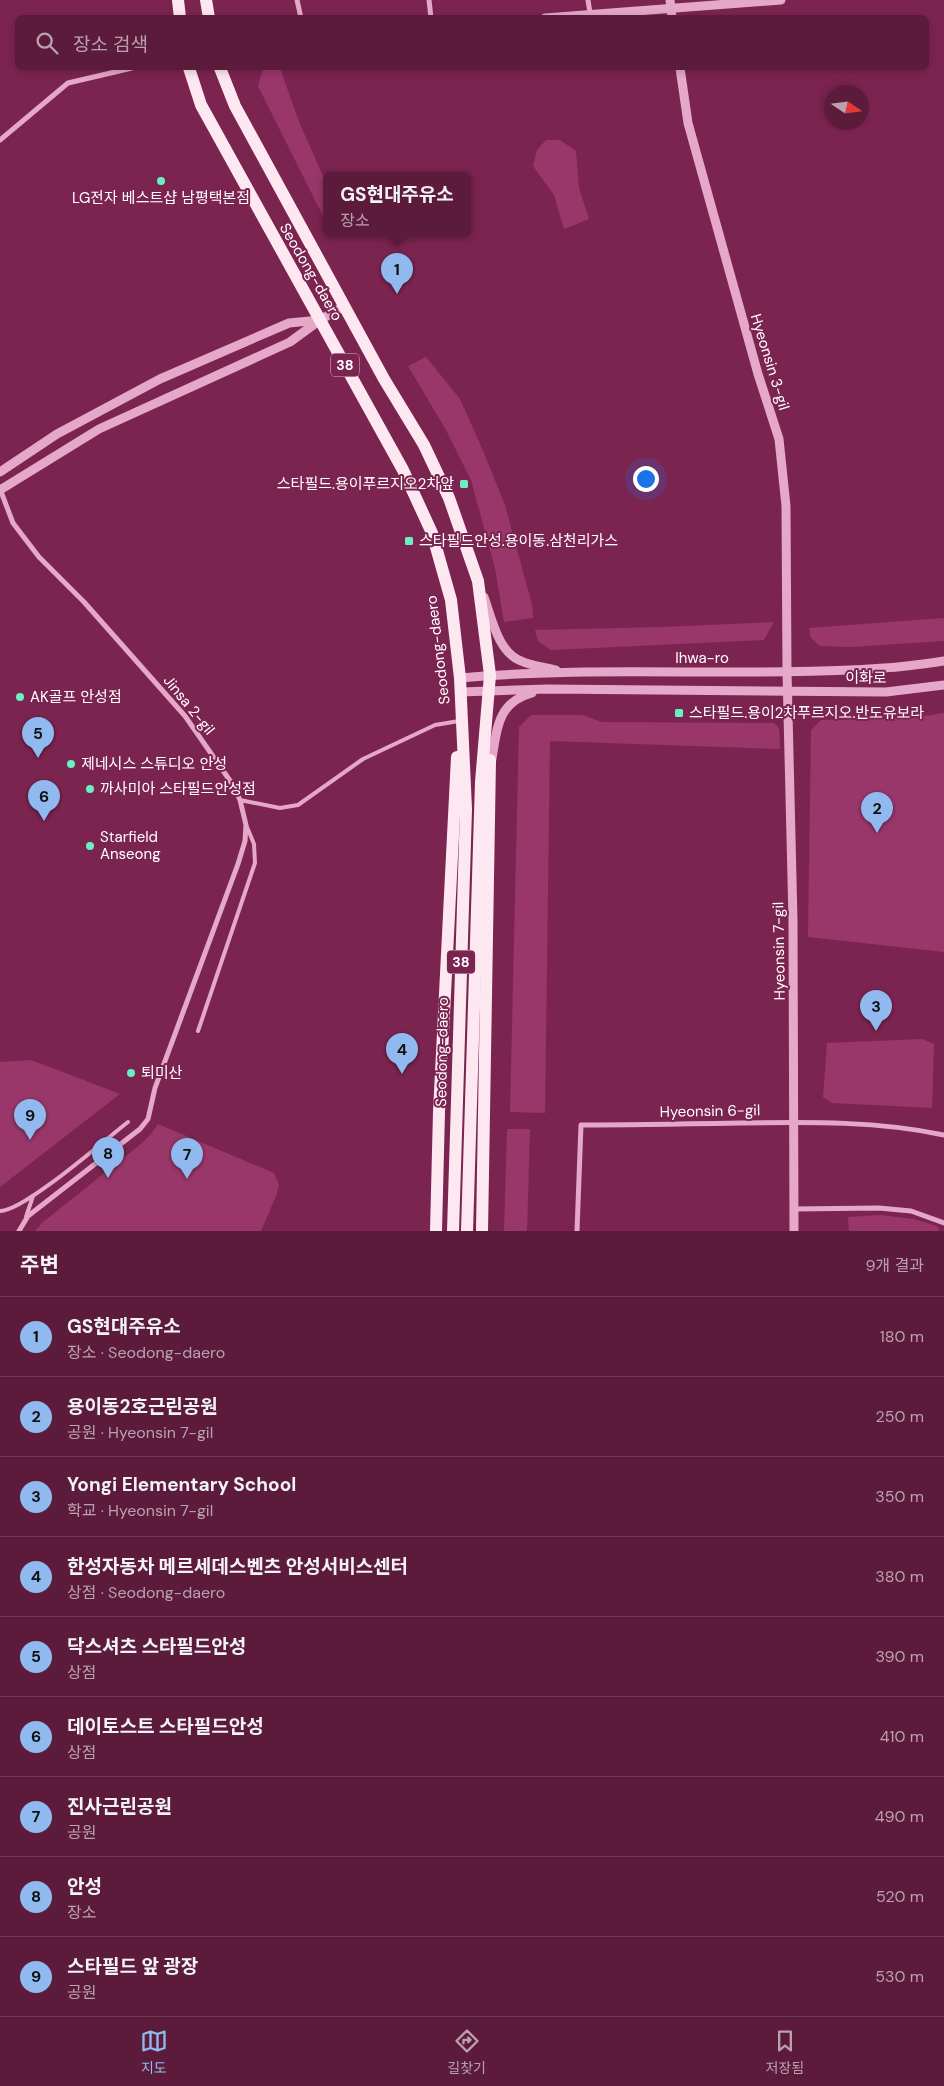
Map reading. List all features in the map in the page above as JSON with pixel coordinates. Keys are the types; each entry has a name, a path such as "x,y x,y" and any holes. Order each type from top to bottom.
{"main road":[{"path":"178,0 180,15"},
{"path":"206,0 209,15"},
{"name":"Seodong-daero","path":"190,70 201,105 403,470 432,533 451,600 460,678 466,810 453,1231"},
{"name":"Seodong-daero","path":"221,70 236,106 344,306 384,379 424,445 449,498 478,581 490,675 481,782 467,1231"},
{"path":"436,1231 439,1112 461,692"},
{"path":"482,1231 491,770 489,696"}],"street":[{"path":"298,0 300,15"},
{"path":"429,0 431,15"},
{"path":"588,0 590,13"},
{"path":"572,15 670,4 781,0"},
{"path":"0,140 68,83 123,70"},
{"name":"Hyeonsin 3-gil","path":"680,70 688,123 758,374 779,439 786,506 787,672"},
{"path":"0,490 99,430 290,342 320,320 344,306"},
{"path":"0,472 57,434 160,379 289,322 320,320"},
{"name":"Jinsa 2-gil","path":"0,490 13,523 39,558 84,602 185,716 233,786 240,800 246,825"},
{"path":"478,581 494,626 507,651 522,662 568,672"},
{"name":"Ihwa-ro","path":"460,678 568,672 787,672 884,668 944,662"},
{"name":"Hyeonsin 7-gil","path":"787,672 793,920 794,1231"},
{"name":"이화로","path":"547,690 886,692 944,685"},
{"path":"461,692 489,696 547,690"},
{"path":"491,770 498,728 503,712 511,702 522,696 547,690"},
{"path":"19,1231 24,1220 129,1139 148,1118 155,1088 240,858 245,841 246,825"},
{"name":"Hyeonsin 6-gil","path":"577,1231 581,1125 795,1122 880,1124 944,1135"},
{"path":"794,1208 911,1210 944,1223"}],"lane":[{"path":"240,800 280,808 298,805 363,759 435,725 459,721"},
{"path":"198,1031 255,863 254,844 246,825"},
{"path":"0,1211 6,1211 15,1207 33,1196 128,1122"},
{"path":"24,1220 33,1196"}],"shaded area":[{"path":"262,70 281,70 299,122 323,176 323,216 258,86"},
{"path":"546,140 560,140 576,151 579,188 589,219 564,229 554,195 533,166 537,150"},
{"path":"426,357 460,399 484,453 505,505 532,605 533,618 504,622 495,568 471,480 446,430 408,366"},
{"path":"944,618 944,641 850,647 820,646 811,638 809,628"},
{"path":"774,622 764,640 551,650 538,641 535,630 663,627"},
{"path":"944,713 944,952 808,937 811,730 821,720 912,718"},
{"path":"531,715 583,715 601,722 774,723 779,728 780,749 550,741 545,1113 510,1112 519,727"},
{"path":"922,1039 934,1044 932,1108 832,1103 823,1097 827,1043"},
{"path":"31,1060 120,1094 0,1187 0,1062"},
{"path":"158,1124 274,1173 279,1185 261,1231 35,1231 43,1222 141,1144"},
{"path":"507,1129 530,1129 527,1231 504,1231"},
{"path":"880,1215 913,1219 937,1226 939,1231 849,1231 848,1217"}],"place":[{"name":"LG전자 베스트샵 남평택본점","path":"161,181"},
{"name":"GS현대주유소","path":"397,294"},
{"name":"스타필드.용이푸르지오2차앞","path":"464,484"},
{"name":"스타필드안성.용이동.삼천리가스","path":"409,541"},
{"name":"AK골프 안성점","path":"20,697"},
{"name":"스타필드.용이2차푸르지오.반도유보라","path":"679,713"},
{"name":"닥스셔츠 스타필드안성","path":"38,758"},
{"name":"제네시스 스튜디오 안성","path":"71,764"},
{"name":"까사미아 스타필드안성점","path":"90,789"},
{"name":"데이토스트 스타필드안성","path":"44,821"},
{"name":"용이동2호근린공원","path":"877,833"},
{"name":"Starfield Anseong","path":"90,846"},
{"name":"Yongi Elementary School","path":"876,1031"},
{"name":"퇴미산","path":"131,1073"},
{"name":"한성자동차 메르세데스벤츠 안성서비스센터","path":"402,1074"},
{"name":"스타필드 앞 광장","path":"30,1140"},
{"name":"안성","path":"108,1178"},
{"name":"진사근린공원","path":"187,1179"}]}
